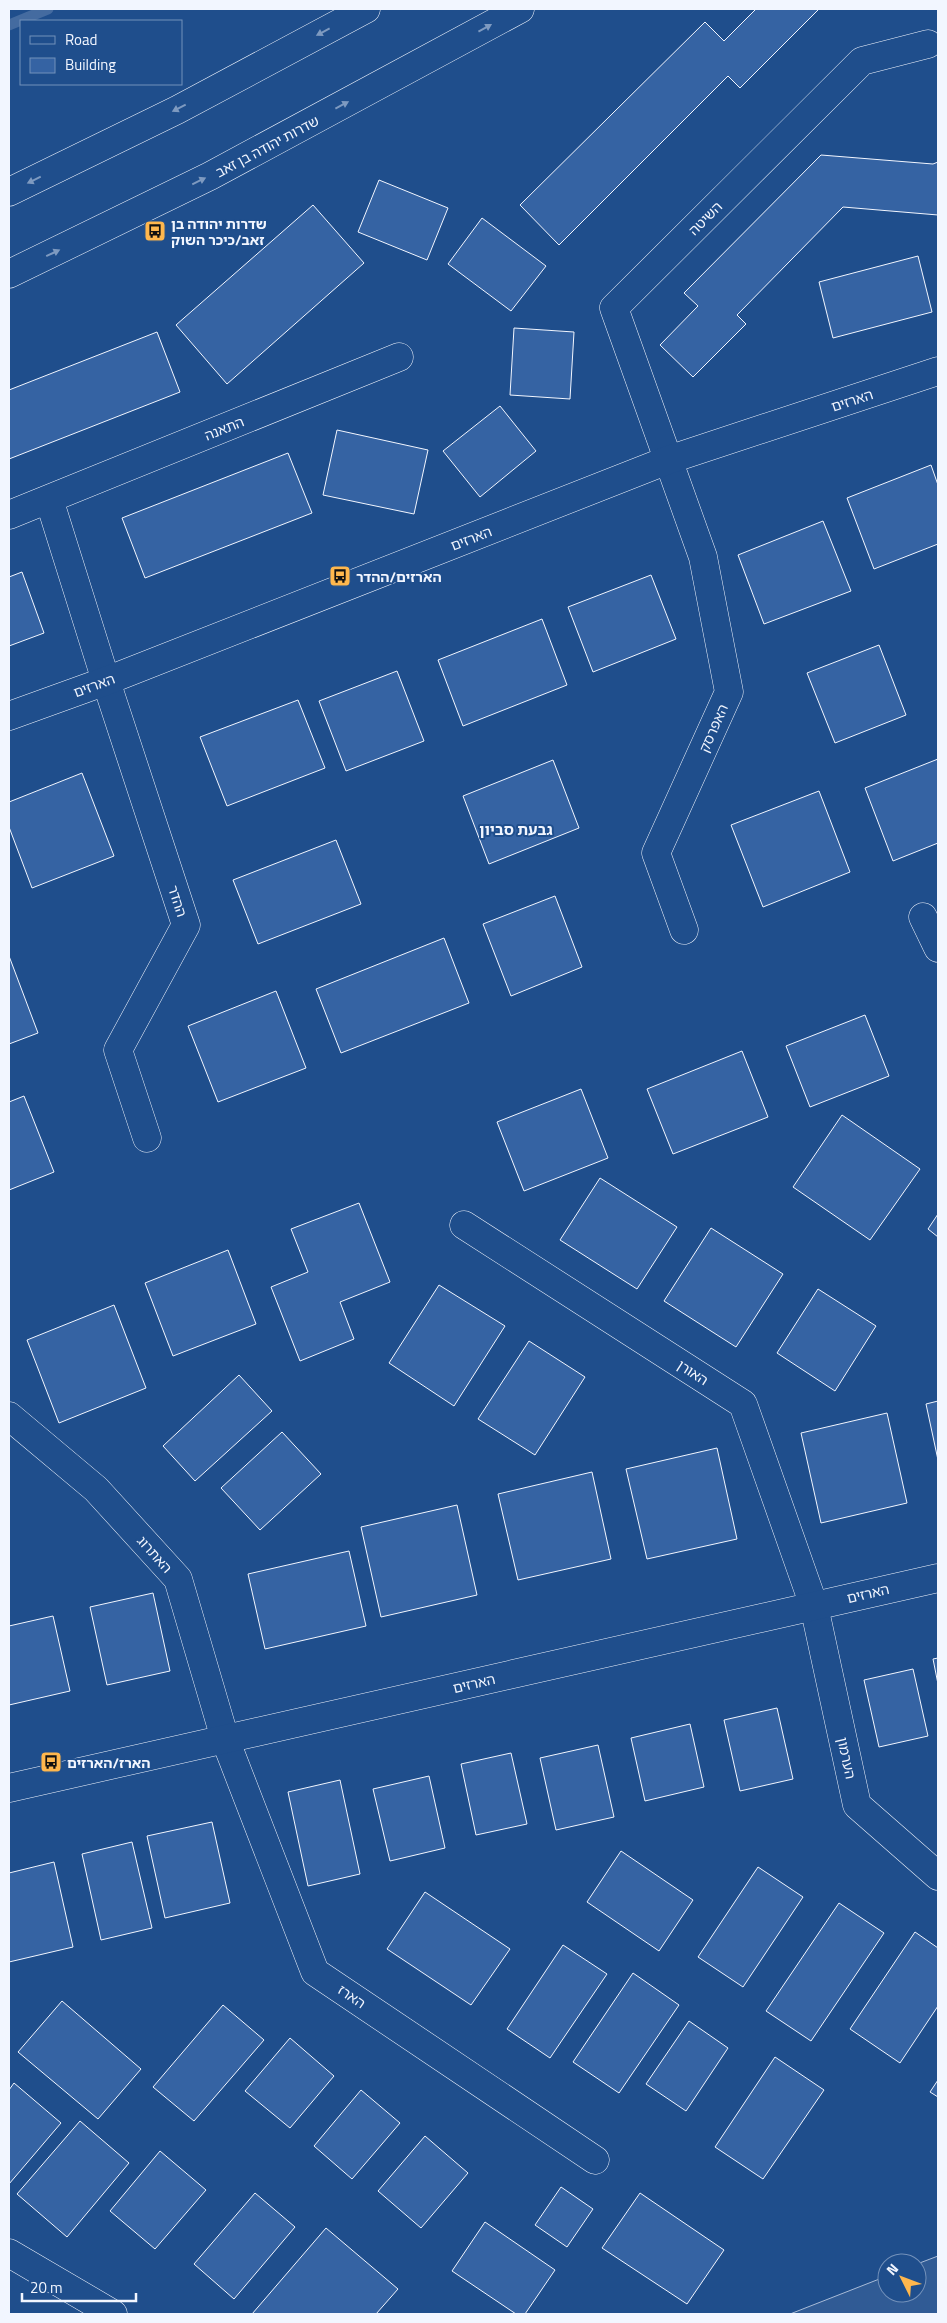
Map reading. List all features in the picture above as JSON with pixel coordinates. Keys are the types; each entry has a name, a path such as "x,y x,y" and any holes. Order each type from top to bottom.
{"street":[{"path":"9,192 177,110 366,9"},
{"name":"שדרות יהודה בן זאב","path":"9,274 210,176 520,9"},
{"name":"השיטה","path":"668,460 614,308 862,61 928,44"},
{"name":"התאנה","path":"9,515 398,357"},
{"name":"הארזים","path":"9,716 106,681 668,460 938,371"},
{"name":"האפרסק","path":"668,460 702,557 729,692 656,853 684,930"},
{"path":"49,499 106,681"},
{"name":"ההדר","path":"106,681 186,925 118,1050 147,1138"},
{"path":"924,917 938,948"},
{"name":"האורן","path":"464,1225 744,1404 814,1606"},
{"name":"האתרוג","path":"9,1416 96,1489 178,1579 226,1739"},
{"name":"הארזים","path":"9,1788 938,1578"},
{"name":"הערמון","path":"814,1606 857,1805 938,1876"},
{"name":"הארז","path":"226,1739 315,1972 595,2160"},
{"path":"9,2253 113,2314"}],"shaded area":[{"path":"938,2256 938,2314 790,2314 877,2280 877,2303 927,2303 927,2260"}],"building":[{"path":"756,9 819,9 740,88 728,76 559,245 520,205 705,22 724,41"},
{"path":"821,155 933,164 938,162 938,215 843,207 737,315 746,324 693,377 660,345 698,306 684,293"},
{"path":"379,180 448,208 427,260 358,232"},
{"path":"313,205 364,263 227,384 176,325"},
{"path":"482,218 546,266 511,311 448,264"},
{"path":"918,256 932,312 833,338 819,282"},
{"path":"514,328 574,332 570,399 510,395"},
{"path":"157,332 180,392 9,459 9,390"},
{"path":"500,406 536,451 480,497 443,451"},
{"path":"337,430 428,450 414,514 323,495"},
{"path":"288,453 312,513 145,578 122,518"},
{"path":"931,465 938,485 938,544 874,569 847,498"},
{"path":"823,521 851,591 764,624 738,555"},
{"path":"22,572 44,633 9,646 9,577"},
{"path":"651,575 676,639 593,672 568,607"},
{"path":"542,619 567,685 463,726 438,660"},
{"path":"879,645 906,715 835,743 807,673"},
{"path":"397,671 424,741 346,771 319,701"},
{"path":"298,700 325,768 227,806 200,737"},
{"path":"938,759 938,843 893,861 865,788"},
{"path":"553,760 579,828 489,864 463,796"},
{"path":"82,773 114,856 32,888 9,827 9,802"},
{"path":"819,791 850,872 763,907 731,825"},
{"path":"336,840 361,904 258,944 233,880"},
{"path":"555,896 582,967 511,996 483,924"},
{"path":"444,938 469,1003 341,1053 316,989"},
{"path":"9,956 38,1033 9,1044"},
{"path":"276,991 306,1068 218,1102 188,1026"},
{"path":"865,1015 889,1076 810,1107 786,1046"},
{"path":"742,1051 768,1117 673,1154 647,1089"},
{"path":"581,1089 608,1158 524,1191 497,1122"},
{"path":"24,1096 54,1172 9,1190 9,1102"},
{"path":"842,1115 920,1169 870,1240 793,1187"},
{"path":"600,1178 677,1227 637,1289 560,1240"},
{"path":"359,1203 390,1282 340,1302 354,1339 300,1361 271,1287 308,1272 291,1229"},
{"path":"938,1214 938,1237 928,1229"},
{"path":"711,1228 783,1274 736,1347 664,1301"},
{"path":"228,1250 256,1324 173,1356 145,1283"},
{"path":"439,1285 505,1326 454,1406 389,1363"},
{"path":"818,1289 876,1326 835,1391 777,1353"},
{"path":"114,1305 146,1388 59,1423 27,1340"},
{"path":"529,1341 585,1377 535,1455 478,1419"},
{"path":"239,1375 272,1411 195,1481 163,1446"},
{"path":"938,1401 938,1460 926,1404"},
{"path":"887,1413 907,1503 821,1523 801,1433"},
{"path":"282,1432 321,1474 260,1530 221,1488"},
{"path":"717,1448 737,1539 647,1559 626,1469"},
{"path":"592,1472 611,1559 518,1580 498,1494"},
{"path":"457,1505 477,1595 381,1617 361,1527"},
{"path":"349,1551 366,1626 265,1649 248,1574"},
{"path":"153,1593 170,1671 107,1685 90,1607"},
{"path":"53,1616 70,1691 9,1705 9,1626"},
{"path":"938,1658 938,1684 933,1659"},
{"path":"913,1669 928,1736 879,1747 864,1680"},
{"path":"777,1708 793,1779 740,1791 724,1720"},
{"path":"690,1724 704,1787 645,1801 631,1738"},
{"path":"598,1745 614,1817 556,1830 540,1758"},
{"path":"511,1753 527,1824 476,1835 461,1764"},
{"path":"429,1776 445,1848 390,1861 373,1789"},
{"path":"340,1780 360,1874 308,1886 288,1792"},
{"path":"212,1822 230,1903 165,1918 147,1836"},
{"path":"132,1842 152,1928 101,1940 82,1854"},
{"path":"621,1851 693,1900 659,1951 587,1902"},
{"path":"54,1862 73,1947 9,1962 9,1873"},
{"path":"758,1867 803,1897 743,1987 698,1957"},
{"path":"425,1892 510,1949 471,2005 387,1949"},
{"path":"839,1903 884,1933 811,2041 766,2011"},
{"path":"915,1932 938,1948 938,2006 900,2063 850,2029"},
{"path":"563,1945 607,1974 550,2058 507,2029"},
{"path":"633,1973 679,2005 619,2093 573,2062"},
{"path":"62,2001 141,2069 98,2119 18,2052"},
{"path":"223,2005 264,2040 194,2121 153,2087"},
{"path":"689,2021 728,2048 686,2111 646,2084"},
{"path":"290,2038 334,2076 290,2128 245,2091"},
{"path":"775,2057 824,2090 763,2179 715,2147"},
{"path":"938,2080 938,2097 930,2092"},
{"path":"14,2083 61,2123 9,2184 9,2090"},
{"path":"361,2090 400,2123 352,2179 314,2146"},
{"path":"80,2121 129,2163 67,2237 17,2194"},
{"path":"425,2136 468,2173 421,2228 378,2191"},
{"path":"160,2151 206,2190 155,2249 110,2211"},
{"path":"561,2187 593,2209 567,2247 535,2225"},
{"path":"255,2193 295,2227 234,2299 194,2264"},
{"path":"640,2193 724,2250 687,2304 602,2248"},
{"path":"485,2222 555,2270 525,2314 516,2314 452,2271"},
{"path":"326,2228 398,2289 376,2314 252,2314"}],"waterway":[{"path":"21,20 48,9"},
{"path":"9,25 20,20"}],"place":[{"name":"שדרות יהודה בן זאב/כיכר השוק","path":"155,231"},
{"name":"הארזים/ההדר","path":"340,576"},
{"name":"הארז/הארזים","path":"51,1762"}],"district":[{"name":"גבעת סביון","path":"516,829"}]}
